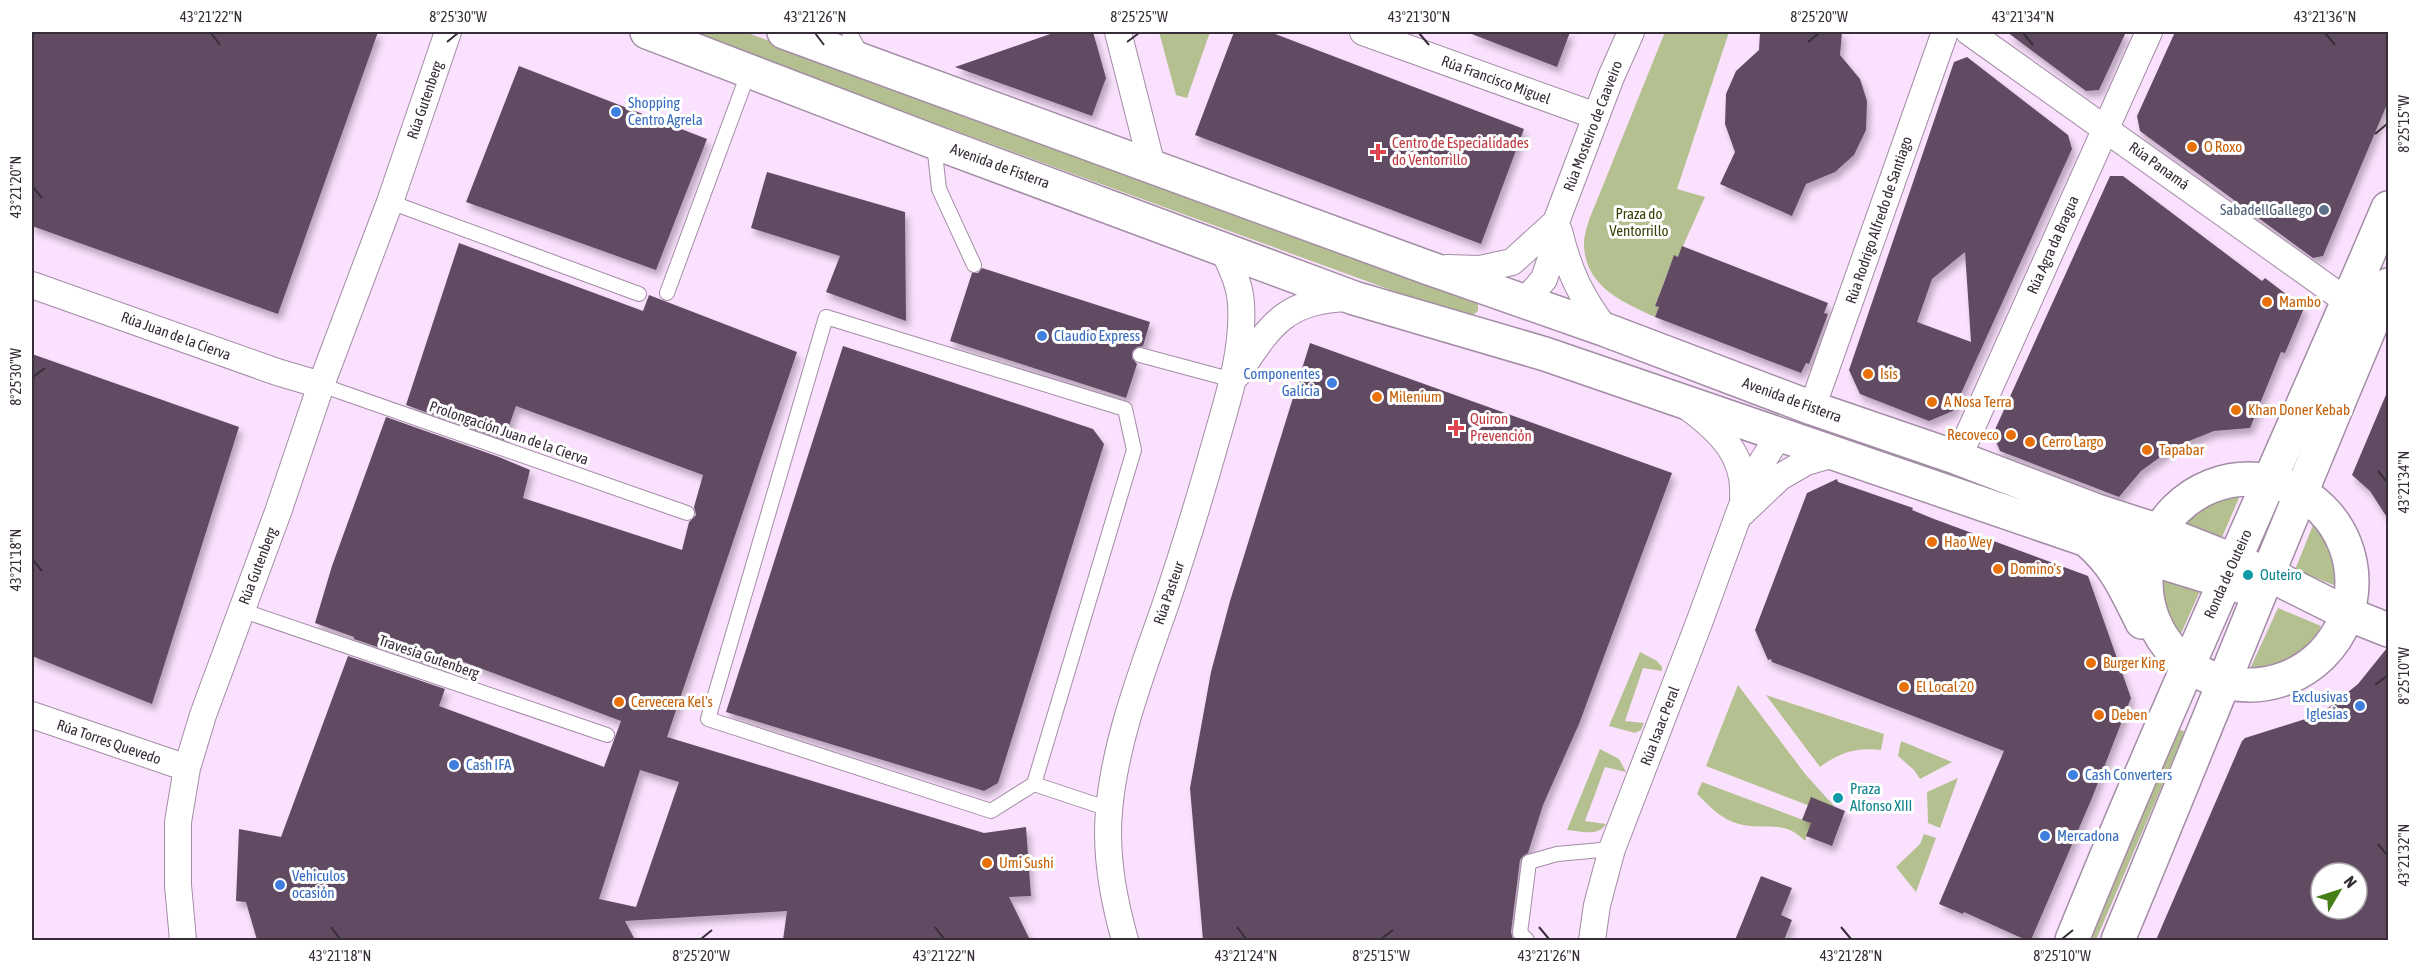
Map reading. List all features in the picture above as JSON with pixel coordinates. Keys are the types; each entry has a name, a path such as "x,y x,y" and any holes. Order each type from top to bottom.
{"main road":[{"name":"Avenida de Fisterra","path":"647,32 934,142 1354,298 1545,354 2087,540 2153,545"},
{"name":"Avenida de Fisterra","path":"784,32 1426,267 1606,330 1812,408 1958,458 2097,511 2153,545 2264,583 2388,630"},
{"name":"Ronda de Outeiro","path":"2072,940 2182,678 2388,208"},
{"path":"2118,940 2300,492 2388,285"},
{"path":"1438,321 1497,321 1524,302"},
{"path":"1779,435 1789,429 1804,427 1862,441 1958,458"},
{"path":"2246,478 2270,481 2300,492 2316,504 2332,521 2344,543 2351,566 2352,591 2348,614 2333,643 2314,662 2290,677 2256,685 2224,682 2205,675 2182,678 2170,649 2152,618 2146,582 2153,545 2174,511 2188,498 2214,484 2246,478"},
{"path":"2087,540 2102,552 2119,575 2182,678"}],"street":[{"name":"Rúa Gutenberg","path":"183,940 178,885 178,822 187,768 203,715 278,512 321,385 390,202 448,32"},
{"path":"1118,32 1152,166"},
{"name":"Rúa Francisco Miguel","path":"1363,32 1596,116"},
{"name":"Rúa Mosteiro de Caaveiro","path":"1524,302 1544,279 1553,252 1556,222 1631,32"},
{"name":"Rúa Rodrigo Alfredo de Santiago","path":"1812,408 1945,32"},
{"name":"Rúa Panamá","path":"1969,32 2348,302"},
{"name":"Rúa Agra da Bragua","path":"1958,458 2149,32"},
{"path":"1556,222 1575,284 1606,330"},
{"name":"Avenida de Fisterra","path":"1426,267 1480,268 1512,262 1556,222"},
{"name":"Rúa Pasteur","path":"1125,940 1117,911 1109,863 1109,809 1124,736 1144,667 1189,535 1233,380 1241,305 1237,280 1223,249"},
{"name":"Rúa Juan de la Cierva","path":"32,285 277,372 321,385"},
{"name":"Avenida de Fisterra","path":"1233,380 1259,341 1279,318 1303,305 1327,299 1354,298"},
{"name":"Rúa Isaac Peral","path":"1676,399 1706,421 1726,440 1735,454 1742,472 1743,484 1740,515"},
{"name":"Rúa Isaac Peral","path":"1592,940 1597,905 1612,849 1740,515 1752,478 1779,435"},
{"path":"1740,515 1780,477 1806,462 1834,454"},
{"name":"Rúa Torres Quevedo","path":"32,715 187,768"}],"lane":[{"path":"849,32 866,62"},
{"path":"667,293 749,71"},
{"path":"934,142 939,189 974,265"},
{"path":"390,202 639,294"},
{"path":"826,317 1125,409 1134,450 1034,784 991,811 708,719 826,317"},
{"path":"1140,356 1233,380"},
{"name":"Prolongación Juan de la Cierva","path":"321,385 687,513"},
{"name":"Travesía Gutenberg","path":"241,610 607,735"},
{"path":"1034,784 1109,809"},
{"path":"1527,940 1520,933 1529,862 1557,854 1612,849"}],"green space":[{"path":"685,32 745,32 1468,298 1478,303 1478,311 1473,315 1462,316"},
{"path":"1159,32 1210,32 1187,98 1176,95"},
{"name":"Praza do Ventorrillo","path":"1665,32 1729,32 1677,189 1705,197 1678,257 1674,256 1655,306 1659,307 1655,317 1618,298 1598,281 1590,271 1584,243 1589,220"},
{"path":"2245,484 2220,542 2175,523 2207,498"},
{"path":"2317,515 2329,532 2336,548 2339,587 2295,570"},
{"path":"2157,568 2203,584 2179,638 2162,605"},
{"path":"2278,608 2321,626 2309,645 2292,658 2282,663 2249,671"},
{"path":"1640,652 1657,661 1662,671 1643,668 1625,721 1644,723 1641,730 1635,733 1609,726"},
{"path":"1738,685 1806,775 1834,806 1831,814 1706,766"},
{"path":"1766,695 1884,734 1881,750 1864,749 1849,752 1820,767"},
{"path":"2179,729 2185,732 2096,940 2089,940"},
{"path":"1901,741 1952,762 1920,779 1914,770 1898,756"},
{"path":"1600,749 1619,759 1626,772 1605,767 1585,821 1606,824 1599,831 1594,832 1567,830"},
{"path":"1958,778 1940,828 1928,823 1927,792"},
{"path":"1702,782 1811,823 1805,841 1797,834 1781,827 1748,826 1727,819 1697,794"},
{"path":"1924,834 1936,838 1916,892 1896,867 1920,844"}],"building":[{"path":"32,32 378,32 278,314 32,226"},
{"path":"1056,32 1093,32 1106,78 1092,116 955,67"},
{"name":"Centro de Especialidades do Ventorrillo","path":"1234,32 1270,32 1524,129 1481,244 1195,135"},
{"path":"1469,32 1570,32 1557,67"},
{"path":"1760,32 1842,32 1840,55 1860,79 1867,101 1866,130 1854,155 1835,172 1806,184 1792,216 1720,184 1735,152 1725,124 1726,94 1736,71 1759,50"},
{"path":"2007,32 2126,32 2099,90 2086,91"},
{"path":"2175,32 2388,32 2388,102 2323,256 2313,258 2140,131 2137,116"},
{"path":"1967,57 2068,135 2072,149 1953,411 1929,421 1860,394 1849,370 1954,62","holes":["1965,252 1971,342 1917,322 1932,279"]},
{"path":"519,66 707,139 656,270 466,202"},
{"path":"767,172 905,212 906,321 826,292 840,256 751,228"},
{"path":"2110,176 2123,176 2262,281 2265,278 2304,308 2285,353 2281,352 2250,428 2214,431 2174,447 2141,471 2119,497 2000,451 1993,434"},
{"path":"459,243 643,311 649,295 797,352 667,737 984,833 1026,827 1031,896 1009,897 1030,940 783,940 787,911 625,921 635,940 257,940 246,902 236,901 239,829 281,837 348,656 445,689 439,706 604,767 621,721 456,659 451,672 354,639 354,637 315,623 332,566 386,417 530,470 523,498 682,550 689,522 696,515 694,507 703,475 516,406 504,440 406,405","holes":["640,770 679,782 636,907 599,899"]},
{"path":"1682,246 1828,303 1824,313 1828,314 1816,346 1809,364 1806,363 1801,373 1655,317 1659,307 1655,306 1674,255 1678,257"},
{"path":"982,268 1150,322 1143,346 1137,347 1132,352 1132,358 1137,364 1126,398 950,341 972,273 978,273"},
{"path":"1310,343 1672,473 1579,724 1543,805 1528,853 1520,860 1511,932 1513,940 1203,940 1190,788 1211,672 1230,601"},
{"path":"843,346 1093,429 1104,444 998,783 984,791 726,712"},
{"path":"32,354 239,427 152,704 32,656"},
{"path":"2388,390 2388,519 2370,491 2352,475"},
{"path":"1837,479 1838,482 1913,508 1912,510 1934,519 2088,576 2131,698 2092,798 2031,940 2026,940 1964,912 1963,914 1939,904 2004,751 1772,662 1771,659 1768,660 1755,630 1807,493"},
{"path":"2387,648 2388,940 2156,940 2242,741 2245,738 2315,716 2358,684"},
{"path":"1811,797 1845,811 1832,846 1806,836 1811,823 1802,820"},
{"path":"1761,876 1792,888 1781,915 1792,920 1784,940 1735,940"}],"place":[{"name":"Shopping Centro Agrela","path":"616,112"},
{"name":"O Roxo","path":"2192,147"},
{"name":"Centro de Especialidades do Ventorrillo","path":"1378,152"},
{"name":"SabadellGallego","path":"2324,210"},
{"name":"Mambo","path":"2267,302"},
{"name":"Claudio Express","path":"1042,336"},
{"name":"Isis","path":"1868,374"},
{"name":"Componentes Galicia","path":"1332,383"},
{"name":"Milenium","path":"1377,397"},
{"name":"A Nosa Terra","path":"1932,402"},
{"name":"Khan Doner Kebab","path":"2236,410"},
{"name":"Quiron Prevención","path":"1456,428"},
{"name":"Recoveco","path":"2011,435"},
{"name":"Cerro Largo","path":"2030,442"},
{"name":"Tapabar","path":"2147,450"},
{"name":"Hao Wey","path":"1932,542"},
{"name":"Domino's","path":"1998,569"},
{"name":"Outeiro","path":"2248,575"},
{"name":"Burger King","path":"2091,663"},
{"name":"El Local 20","path":"1904,687"},
{"name":"Cervecera Kel's","path":"619,702"},
{"name":"Exclusivas Iglesias","path":"2360,706"},
{"name":"Deben","path":"2099,715"},
{"name":"Cash IFA","path":"454,765"},
{"name":"Cash Converters","path":"2073,775"},
{"name":"Praza Alfonso XIII","path":"1838,798"},
{"name":"Mercadona","path":"2045,836"},
{"name":"Umi Sushi","path":"987,863"},
{"name":"Vehiculos ocasión","path":"280,885"}]}
